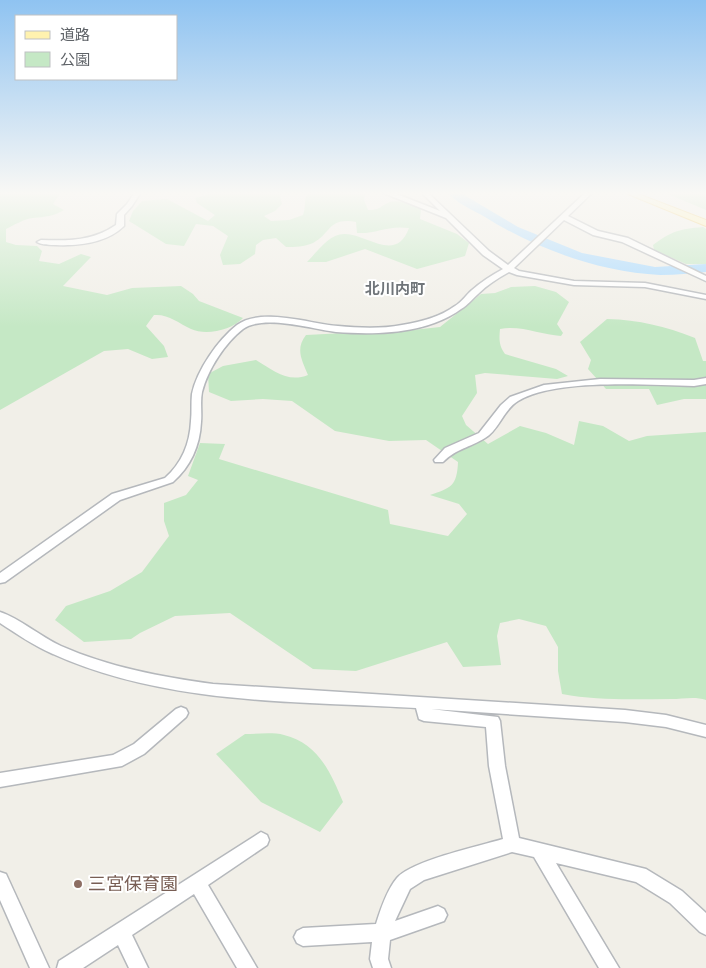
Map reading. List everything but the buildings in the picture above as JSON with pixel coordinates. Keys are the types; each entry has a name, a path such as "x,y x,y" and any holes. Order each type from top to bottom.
{"street":[{"path":"42,242 75,244 102,237"},
{"path":"470,237 486,253 508,269 535,277 574,283 636,284 706,297"},
{"path":"0,579 116,497 162,483 175,475 186,460 189,451 196,424 198,390 204,376 231,335 244,325 251,322 272,321 336,329 383,330 401,328 451,313 495,276 508,269 543,237"},
{"path":"613,237 625,240 706,279"},
{"path":"439,460 449,450 483,435 505,407 514,399 547,387 587,383 694,383 706,381"},
{"path":"0,617 56,650 123,673 159,682 213,690 625,716 693,726 706,731"},
{"path":"423,702 424,715 493,721 497,766 512,844"},
{"path":"0,780 116,761 139,749 181,713"},
{"path":"66,968 261,840"},
{"path":"382,968 379,959 382,931 392,904 404,883 419,872 512,844 640,875 676,897 706,926"},
{"path":"539,850 610,968"},
{"path":"0,880 40,968"},
{"path":"197,882 248,968"},
{"path":"303,937 388,932 438,915"},
{"path":"121,932 139,968"}],"green space":[{"path":"0,237 6,237 6,242 16,245 37,246 42,251 39,261 59,264 81,254 91,257 63,286 107,295 132,288 181,286 193,294 199,301 243,318 226,329 204,332 191,329 169,317 154,315 146,326 164,346 168,357 152,359 128,349 104,351 0,410"},
{"path":"155,237 189,237 184,246 166,244"},
{"path":"228,237 321,237 313,243 296,247 286,247 276,238 263,240 256,245 255,254 240,264 223,265 220,255"},
{"path":"333,237 360,237 389,245 396,244 404,237 461,237 469,243 465,256 417,269 365,249 326,262 307,262"},
{"path":"665,237 706,237 706,264 686,264 654,250 653,245"},
{"path":"535,286 556,292 569,302 557,324 563,333 561,336 516,328 500,329 502,348 505,354 556,369 568,376 557,379 485,373 475,375 477,393 462,416 466,425 488,444 520,426 546,433 574,445 579,421 603,426 629,441 647,436 706,432 706,700 693,698 603,699 562,694 558,671 558,647 546,626 519,619 500,623 497,636 501,665 463,667 447,642 356,671 313,669 230,613 175,616 131,639 84,642 55,620 66,606 110,591 142,572 169,536 164,521 164,503 186,495 198,480 188,476 200,443 225,444 219,459 388,510 390,524 448,536 467,514 459,504 430,495 452,485 456,476 458,462 426,440 389,441 335,431 292,401 263,399 231,401 209,392 208,374 223,366 256,360 281,375 294,378 301,377 308,375 300,350 306,335 376,334 440,327 481,294 495,293 511,287"},
{"path":"607,319 652,324 695,338 703,361 706,361 706,399 684,399 657,405 649,389 606,389 588,369 591,360 580,342"},
{"path":"245,734 275,734 296,739 306,745 322,761 343,802 320,832 261,802 216,754"}],"waterway":[{"path":"531,237 578,255 635,268 664,271 706,268"}],"place":[{"name":"三宮保育園","path":"78,884"}],"district":[{"name":"北川内町","path":"395,289"}]}
